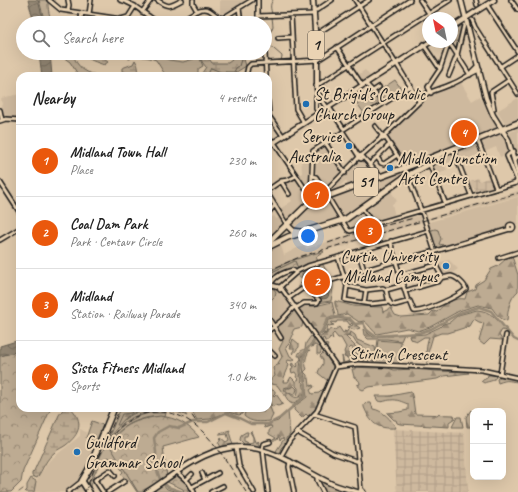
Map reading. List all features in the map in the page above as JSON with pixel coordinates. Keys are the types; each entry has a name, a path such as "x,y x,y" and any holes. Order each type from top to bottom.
{"highway":[{"name":"51","path":"453,150 518,124"},
{"name":"51","path":"274,237 307,205 327,194 478,141 503,129"},
{"name":"51","path":"344,221 429,159"},
{"path":"272,245 281,240 305,232 344,221"},
{"path":"288,222 292,231 305,232"},
{"path":"274,237 278,237 281,240"},
{"path":"82,482 94,458 113,412"},
{"path":"90,492 86,482 113,412"},
{"path":"105,430 103,421 109,419"},
{"path":"82,482 88,476"},
{"path":"82,482 90,492"}],"main road":[{"name":"1","path":"313,0 317,86 319,94 327,107"},
{"path":"462,0 479,70 490,102 517,160 518,174"},
{"path":"466,18 490,0"},
{"path":"458,23 494,0"},
{"path":"273,141 363,85 395,62 422,46"},
{"path":"471,73 479,70"},
{"path":"282,136 303,121 327,107"},
{"path":"147,492 204,456 223,449 236,447 263,449 281,456 330,483 361,491"}],"street":[{"path":"49,0 59,10 98,16"},
{"path":"68,0 68,11"},
{"path":"89,14 91,0"},
{"path":"120,0 128,2 149,16"},
{"path":"142,12 151,0"},
{"path":"157,0 169,6 182,0"},
{"path":"193,0 193,4 197,11"},
{"path":"226,16 252,0"},
{"path":"258,0 258,16 291,15 313,12 332,0"},
{"path":"355,0 420,99"},
{"path":"315,35 369,0"},
{"path":"247,72 248,67 251,64 316,60 410,0"},
{"path":"420,0 428,12"},
{"path":"432,12 450,0"},
{"path":"476,0 477,5"},
{"path":"512,0 518,10"},
{"path":"487,5 518,54 500,66"},
{"path":"129,16 134,6"},
{"path":"239,8 240,16"},
{"path":"192,15 197,11 208,9 217,16"},
{"path":"291,15 296,109 303,121"},
{"path":"449,75 458,55 466,18"},
{"path":"466,18 475,27 518,94"},
{"path":"317,86 422,19"},
{"path":"278,38 292,37"},
{"path":"337,47 363,85 373,91 384,103"},
{"path":"425,48 440,68"},
{"path":"430,92 428,88 440,68 447,48"},
{"path":"327,194 329,188 383,137 420,99 430,92 449,87 471,73 453,48"},
{"path":"265,60 266,72"},
{"path":"494,109 491,92 509,80"},
{"path":"307,205 311,188 313,151 411,86"},
{"path":"373,91 379,87"},
{"path":"319,94 316,97 316,109 319,111"},
{"path":"327,107 361,157 370,165 379,177"},
{"path":"0,110 1,120 16,120"},
{"path":"272,121 282,136"},
{"path":"375,126 397,156"},
{"path":"383,137 404,168 420,209 436,265 442,277"},
{"path":"273,141 309,194 309,199 313,202"},
{"path":"478,141 496,188"},
{"path":"325,142 345,173"},
{"path":"370,165 389,145"},
{"path":"453,150 471,195"},
{"path":"312,176 316,177 351,231 420,209 516,182 508,156 508,154 513,152"},
{"path":"377,158 384,164 397,156"},
{"path":"429,159 445,202"},
{"path":"272,188 296,176"},
{"path":"0,182 16,207"},
{"path":"281,182 289,194"},
{"path":"272,200 288,222"},
{"path":"272,208 275,205"},
{"path":"362,208 373,224"},
{"path":"332,280 518,225"},
{"path":"0,240 16,230"},
{"path":"281,289 296,273 308,266 427,231"},
{"path":"391,241 396,262 408,301 411,302 414,311 434,307 458,295 467,288 455,278 446,276 442,277 439,281 405,291"},
{"path":"359,251 364,270"},
{"path":"499,258 518,252"},
{"path":"338,257 347,286 345,297 346,300 373,304 389,302 395,305 408,301"},
{"path":"400,275 436,265"},
{"path":"272,281 283,273 292,270 296,273"},
{"path":"272,285 281,289 289,298 336,367"},
{"path":"347,286 366,290 383,288 386,290 404,285"},
{"path":"274,326 295,307 305,303 317,303 319,300 307,288 302,289 289,298"},
{"path":"364,303 366,290"},
{"path":"386,290 389,302"},
{"path":"272,323 281,338"},
{"path":"500,374 506,335"},
{"path":"272,353 275,356"},
{"name":"Stirling Crescent","path":"281,456 287,444 314,414 336,367 358,364 417,366 482,370 518,378"},
{"path":"314,414 356,427 361,491"},
{"path":"297,432 334,453 359,462"},
{"path":"268,492 263,449 264,444 270,442"},
{"path":"236,447 239,466 254,492"},
{"path":"290,461 289,467 294,492"},
{"path":"103,492 96,479 111,470 115,476"},
{"path":"177,472 192,487 194,492"},
{"path":"202,473 205,480"},
{"path":"192,487 218,473"},
{"path":"186,480 192,474"},
{"path":"318,476 317,480 323,492"},
{"path":"108,492 125,481"},
{"path":"68,492 82,482"},
{"path":"71,492 82,482"},
{"path":"211,492 223,486"}],"shaded area":[{"path":"220,0 248,0 230,12 220,14"},
{"path":"365,70 370,76 362,81 358,75"},
{"path":"460,81 472,101 480,96 497,129 431,156 427,151 423,152 404,165 385,137 424,96"},
{"path":"326,83 330,91 323,96 320,88"},
{"path":"16,95 16,118 4,116 1,98"},
{"path":"518,98 518,122 506,126 497,111"},
{"path":"518,127 518,150 516,151 510,132 516,130 515,128"},
{"path":"503,131 512,152 500,157 496,147 482,153 478,141"},
{"path":"477,143 481,153 460,162 456,152"},
{"path":"324,145 342,171 325,189 314,171 315,152"},
{"path":"452,153 455,160 444,164 447,170 437,175 433,164"},
{"path":"301,157 311,157 309,183 303,184 298,176 302,173"},
{"path":"361,160 363,160 377,177 349,187 346,180 334,192 327,192 342,177 343,178"},
{"path":"404,171 405,176 390,190 397,201 392,204 395,216 352,228 331,197"},
{"path":"490,177 494,186 476,192 474,187 470,188 468,182 478,178 480,181"},
{"path":"294,178 308,197 306,204 288,220 280,209 292,201 290,198 292,196 283,182"},
{"path":"518,191 518,196 443,217 442,216 426,221 425,219"},
{"path":"518,197 518,224 437,249 426,223"},
{"path":"327,198 340,219 301,230 292,229 291,223 308,206"},
{"path":"421,215 423,222 350,243 350,245 332,248 303,257 272,270 272,248 280,243 284,255 297,248 305,246 306,249 357,232"},
{"path":"274,216 276,219 281,217 285,224 272,237 272,217"},
{"path":"358,252 361,259 350,262 340,262 339,258"},
{"name":"Curtin University Midland Campus","path":"449,260 458,269 451,274 452,275 443,277 436,263"},
{"path":"272,287 278,289 291,305 281,319 275,324 272,319"},
{"path":"117,412 119,412 108,438 121,424 136,415 148,412 166,412 149,413 139,416 128,421 119,428 104,448 88,486 87,483"},
{"name":"Guildford Grammar School","path":"80,429 86,432 86,438 97,443 84,475 80,481 86,492 32,492 37,479 49,461 80,436"},
{"path":"393,429 464,433 468,492 397,492"}],"green space":[{"path":"39,0 48,0 48,10 50,16 43,16"},
{"path":"461,24 462,27 459,42 458,42 458,26"},
{"path":"67,60 75,60 87,72 76,72"},
{"path":"92,60 105,60 108,62 104,65"},
{"path":"135,60 139,72 122,71 122,68 133,64"},
{"path":"156,60 183,62 200,60 203,66 198,69 198,72 164,72"},
{"path":"202,60 210,60 212,63 228,63 232,60 244,60 246,66 236,72 203,72 206,67"},
{"path":"395,80 402,90 384,101 377,92"},
{"path":"371,92 381,103 364,113 356,102"},
{"path":"435,229 438,230 441,239 439,244 442,244 444,247 434,249 428,231"},
{"path":"323,251 324,252 316,257 318,261 298,269 295,261 272,272 272,270 290,261"},
{"path":"512,256 518,275 518,291 511,301 507,321 498,316 492,308 478,305 459,311 430,327 418,331 407,328 377,334 364,321 359,322 347,314 338,316 335,301 353,306 382,307 383,312 391,308 395,315 401,317 429,315 433,311 437,312 442,306 450,302 457,299 465,299 467,292 475,289 476,285 484,280 491,269"},
{"path":"295,261 299,271 321,262 333,281 331,301 317,303 319,302 309,288 299,291 299,285 303,281 293,270 273,280 272,282 272,272"},
{"path":"272,288 276,292 272,299"},
{"path":"332,302 335,315 327,319 322,331 317,335 298,308 304,305 315,306"},
{"path":"293,309 303,321 302,327 294,329 289,344 286,347 290,356 295,359 292,361 288,360 287,362 289,364 283,382 288,382 291,377 295,381 294,385 290,388 284,388 287,394 289,393 296,397 301,396 301,399 292,404 286,397 287,395 284,395 277,385 272,384 272,378 275,376 273,368 280,364 278,363 282,357 279,349 283,341 281,340 282,338 276,327 279,326"},
{"path":"477,310 490,314 504,327 507,331 502,330 499,335 502,340 490,339 484,345 479,341 484,323 474,319 470,326 433,336 428,353 430,355 427,364 426,350 429,337 424,337 416,342 415,340 410,339 409,336 425,334 443,324 450,322 458,315"},
{"path":"338,318 349,320 360,328 354,330 348,327 353,325 352,323 350,325 347,321 337,321 336,323 332,322 331,324 334,325 328,325 326,334 323,333 320,335 329,320"},
{"path":"339,327 343,333 345,332 344,331 347,332 349,329 349,334 351,332 355,335 357,340 375,347 376,354 368,357 369,362 363,362 361,353 365,349 348,335 345,336 361,352 357,355 356,352 353,354 353,348 351,347 348,350 348,354 352,362 343,365 342,356 344,363 349,361 348,358 344,357 346,347 341,338 338,338 334,333 332,335 333,340 330,337 328,341 325,341 324,338 322,339 324,344 328,345 327,351 319,338 324,334 327,334 327,332 332,329 335,330"},
{"path":"363,329 373,337 404,334 401,341 368,339 364,335"},
{"path":"311,336 314,336 312,342 301,359 300,356 298,356 299,353 305,349 306,343"},
{"path":"293,339 299,344 299,347 293,354 294,348 290,348"},
{"path":"315,340 320,343 320,354 317,354 317,346 315,345 311,347"},
{"path":"378,340 401,342 399,365 373,363 374,356 376,355"},
{"path":"310,350 306,359 307,369 304,372 303,363 307,351"},
{"path":"16,352 16,412 49,412 23,471 21,482 11,492 0,492 0,356"},
{"path":"324,352 333,367 328,381 318,373 323,364 323,360 320,356"},
{"path":"356,354 362,356 363,362 352,362 350,356"},
{"path":"301,359 300,372 301,381 304,386 303,396 298,396 297,394 298,388 296,386 296,381 299,379 296,377 297,375 295,372 292,373 291,370 293,367 291,365 292,363 297,367 297,364"},
{"path":"355,367 469,373 444,376 437,379 368,387 363,390 359,388 357,385 360,384 354,377 352,369 355,369"},
{"path":"304,372 307,375 307,379 309,378 310,386 313,385 314,387 310,390 312,394 319,393 323,389 325,390 319,404 308,416 306,414 302,418 294,410 295,406 307,397"},
{"path":"488,375 494,375 496,377 492,381 484,383 481,381 487,378"},
{"path":"501,376 518,379 518,382 506,381 498,383 497,379"},
{"path":"294,386 297,389 295,395 286,391 286,388"},
{"path":"272,390 275,391 273,395 274,396 276,394 283,404 278,406 275,405 272,407"},
{"path":"411,392 415,414 454,415 455,418 449,422 449,427 397,423 396,420 394,420 387,413 408,410 408,404 395,400 380,402 375,396 390,396"},
{"path":"371,403 373,409 380,411 386,416 396,428 384,428 372,421 364,407 364,404"},
{"path":"288,411 290,434 286,438 286,443 281,448 279,454 276,453 276,451 284,439 282,438 280,441 278,437 277,440 273,440 276,438 269,434 272,427 270,426 265,428 264,425 278,421"},
{"path":"470,411 470,427 467,427 466,417"},
{"path":"61,412 74,412 78,418 79,428 75,437 71,441 56,451 49,458 37,478 32,476 32,473"},
{"path":"119,412 132,412 125,414 122,421 138,412 149,412 132,417 118,427 107,441"},
{"path":"137,412 126,418 119,425 117,425 122,414"},
{"path":"175,412 184,412 187,416"},
{"path":"192,412 228,412 210,419 197,420"},
{"path":"228,412 243,412 239,415"},
{"path":"245,412 272,412 273,415 270,421 260,422 253,421 244,416"},
{"path":"149,413 166,413 165,417 142,419 132,423 120,430 109,443 138,492 129,480 127,481 121,474 123,472 115,458 111,460 109,457 99,464 92,480 94,479 95,481 90,487 93,492 88,486 109,440 125,424"},
{"path":"160,416 172,418 182,422 199,437 163,447 167,477 144,492 138,492 108,443 120,431 131,424 143,419"},
{"path":"457,417 461,417 463,427 452,427"},
{"path":"92,421 103,425 96,442 86,438"},
{"path":"230,430 229,432 233,445 237,445 231,447 227,446 225,448 221,447 218,442 221,438 226,442 229,440 227,434 220,435 220,433"},
{"path":"251,431 255,442 259,442 258,444 261,446 260,448 252,445 245,445 240,440 241,435 248,432 247,436 244,436 244,441 249,443 253,442"},
{"path":"176,475 188,485 191,492 184,492 183,489 167,482"},
{"path":"31,478 36,481 34,492 25,492 27,490 27,485"},
{"path":"318,479 354,492 325,492"},
{"path":"163,484 167,489 178,492 151,492"}],"water":[{"path":"28,0 38,0 42,16 32,16"},
{"path":"40,60 51,60 52,72 41,72"},
{"path":"306,271 313,275 317,275 327,286 329,295 327,298 323,299 302,277 302,274"},
{"path":"16,341 16,352 0,356 0,346"}],"waterway":[{"path":"272,14 271,5 273,0"},
{"path":"272,17 272,28"},
{"path":"272,47 282,56 281,61"},
{"path":"234,72 239,66 241,60"},
{"path":"209,72 211,68 221,72"},
{"path":"221,72 234,72"},
{"path":"183,492 168,487 160,479 156,468 154,438 158,432 169,426 179,428 193,422 208,422 226,413 251,424 268,424 280,418 305,396 306,386 301,371 305,352 322,331 328,318 349,318 355,324 363,323 367,330 375,336 419,333 431,329 460,313 479,307 491,311 514,339 518,341"},
{"path":"19,492 23,489"}],"railway":[{"path":"272,269 302,256 518,193"},
{"path":"328,243 360,232 414,218"},
{"path":"108,436 118,412"},
{"path":"99,457 118,429 131,419 138,415 147,413 165,412 180,416 207,436 218,449 246,492"},
{"path":"190,412 197,423"},
{"path":"85,492 101,452"}],"place":[{"name":"St Brigid's Catholic Church Group","path":"306,104"},
{"name":"Sista Fitness Midland","path":"464,133"},
{"name":"Service Australia","path":"349,146"},
{"name":"Midland Junction Arts Centre","path":"390,168"},
{"name":"Midland Town Hall","path":"316,195"},
{"name":"Midland","path":"369,231"},
{"name":"Curtin University Midland Campus","path":"446,266"},
{"name":"Coal Dam Park","path":"317,282"},
{"name":"Guildford Grammar School","path":"77,452"}]}
